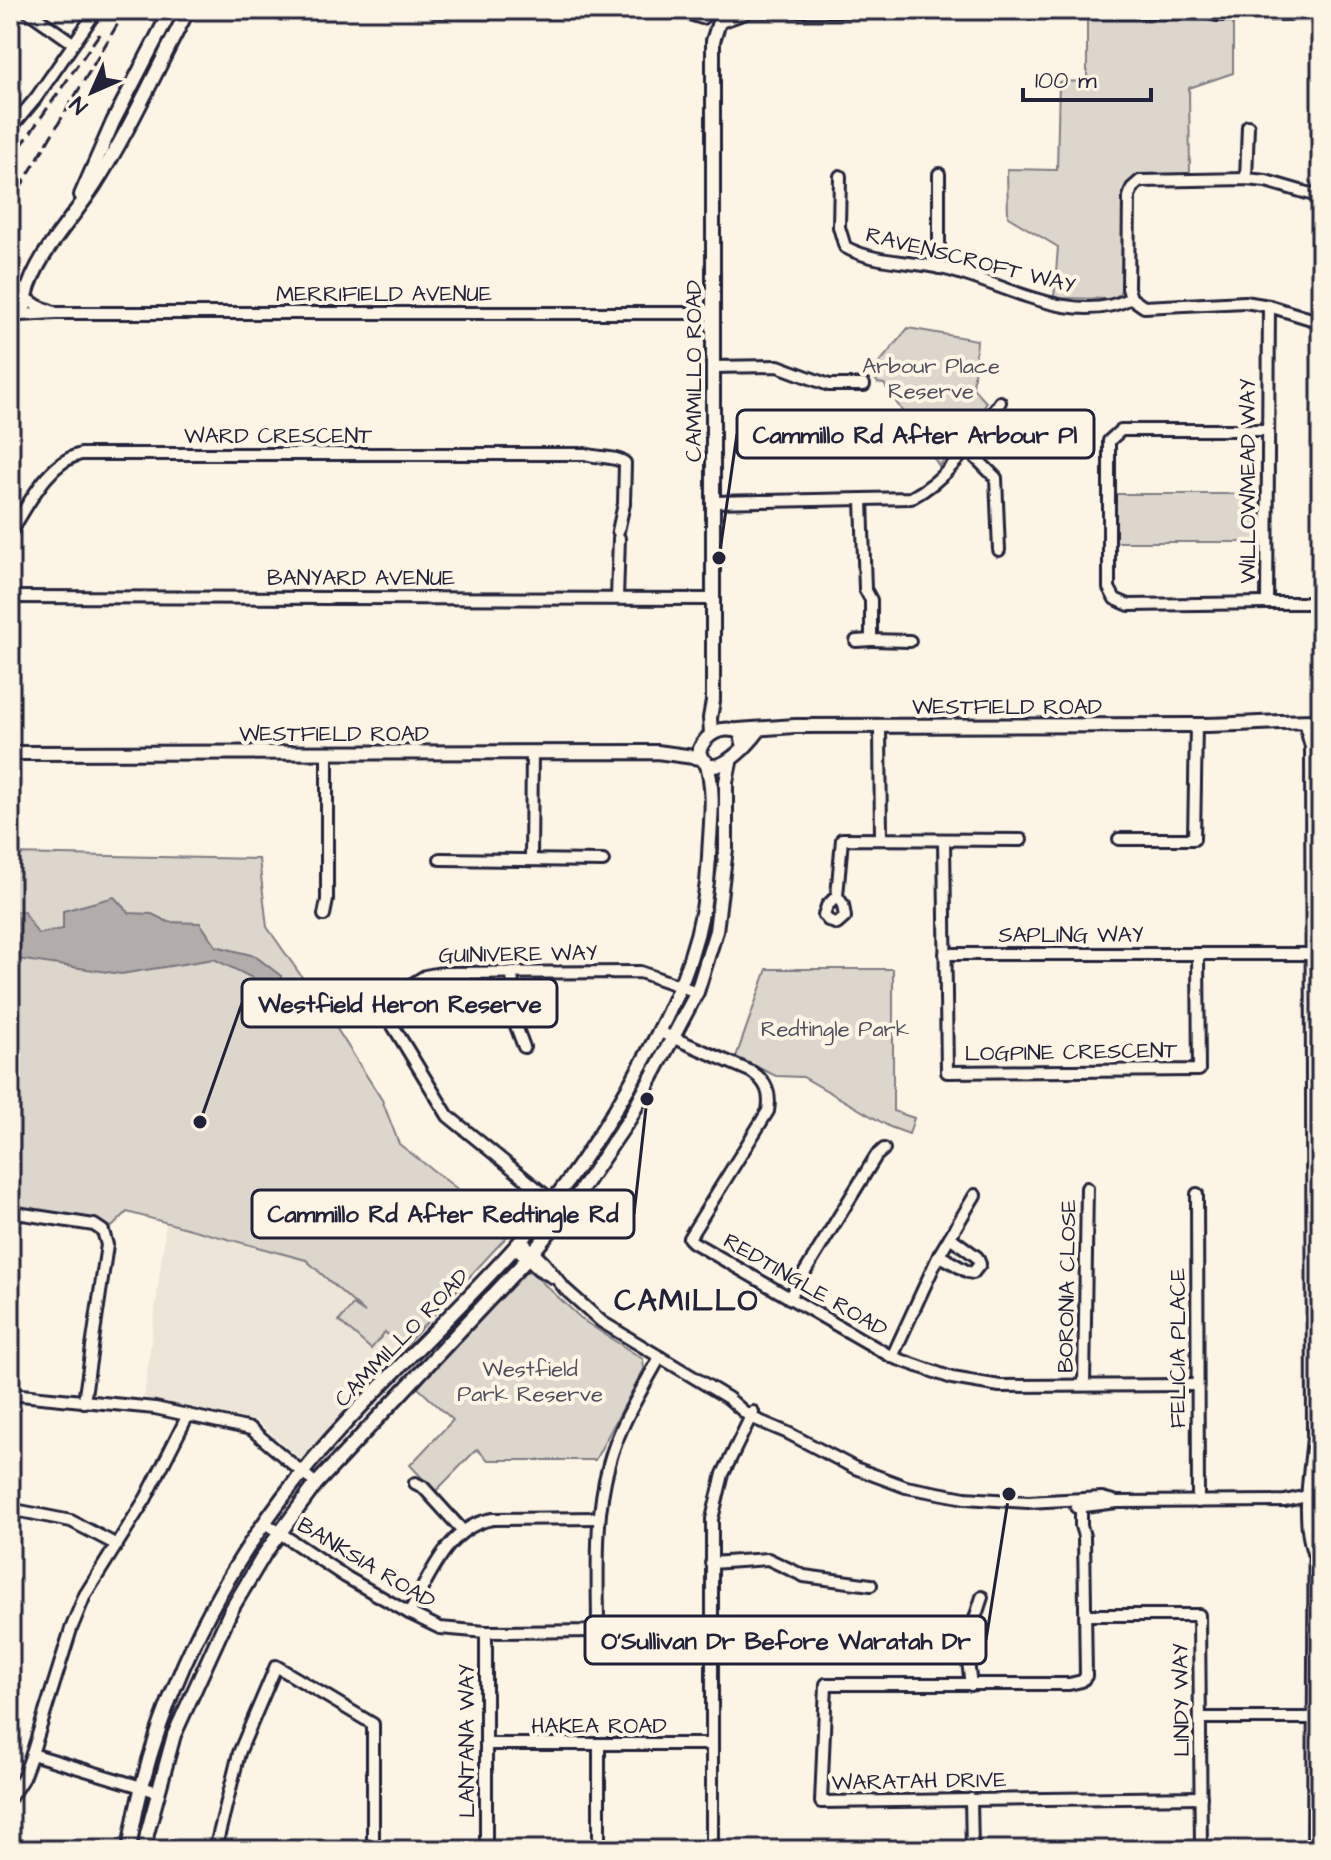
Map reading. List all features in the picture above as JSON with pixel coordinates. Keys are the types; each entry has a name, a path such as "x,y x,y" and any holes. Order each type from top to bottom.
{"main road":[{"path":"76,210 87,179 171,10"},
{"path":"13,317 25,309 29,283 123,136 188,10"},
{"path":"435,10 684,10 713,17 746,10 941,10"},
{"path":"961,10 1321,12"},
{"name":"CAMMILLO ROAD","path":"711,733 713,17"},
{"path":"10,286 40,264"},
{"path":"10,286 19,289 26,297"},
{"name":"CAMMILLO ROAD","path":"713,701 732,729"},
{"name":"WESTFIELD ROAD","path":"732,729 795,726 1256,725 1280,721 1314,725"},
{"path":"744,746 743,736 732,729 711,733 703,755 718,764 730,762 759,730"},
{"name":"WESTFIELD ROAD","path":"10,753 657,752 703,755"},
{"name":"CAMMILLO ROAD","path":"129,1850 141,1787 161,1723 185,1661 221,1590 265,1523 339,1431 518,1243 553,1201 597,1142 660,1032 682,985 697,942 708,870 711,783 703,755"},
{"name":"CAMMILLO ROAD","path":"145,1850 174,1735 231,1610 279,1533 316,1484 530,1255 566,1212 630,1118 674,1038 697,992 719,917 726,849 726,782 730,762"}],"street":[{"path":"26,10 73,43"},
{"path":"10,129 36,98 97,10"},
{"path":"1246,179 1248,126"},
{"path":"939,174 939,268"},
{"name":"RAVENSCROFT WAY","path":"840,176 839,227 845,247 861,256 939,268 1061,306 1110,307 1131,298 1144,307 1232,302 1269,306 1321,322"},
{"path":"1131,298 1128,288 1129,197 1135,185 1144,180 1246,179 1266,181 1321,197"},
{"name":"MERRIFIELD AVENUE","path":"26,297 56,313"},
{"name":"WILLOWMEAD WAY","path":"1269,306 1267,603 1321,603"},
{"name":"MERRIFIELD AVENUE","path":"13,317 56,313 712,313"},
{"path":"712,367 778,366 829,385 864,385"},
{"path":"713,502 911,498 931,487 967,449 1000,402"},
{"path":"1267,603 1122,603 1115,599 1109,588 1108,519 1109,441 1121,430 1268,430"},
{"path":"967,449 996,478 999,550"},
{"name":"WARD CRESCENT","path":"10,533 55,467 65,459 81,454 585,454 619,459 625,463 617,598"},
{"path":"862,500 865,589 871,600 871,640"},
{"name":"BANYARD AVENUE","path":"10,597 712,599"},
{"path":"856,641 910,641"},
{"path":"1119,839 1194,839 1196,725"},
{"path":"1313,1850 1313,1718 1317,1671 1317,1553 1311,1501 1317,1437 1316,1158 1311,954 1311,747 1314,725"},
{"path":"880,726 881,839"},
{"path":"324,915 327,900 327,752"},
{"path":"531,859 532,752"},
{"path":"837,896 842,839 1021,840"},
{"path":"944,840 945,954"},
{"path":"440,859 603,861"},
{"name":"SAPLING WAY","path":"945,954 1311,954"},
{"name":"LOGPINE CRESCENT","path":"945,954 947,1072 1199,1070 1198,955"},
{"name":"GUINIVERE WAY","path":"566,1212 443,1110 390,1021 390,1002 397,993 425,976 441,973 640,972 697,992"},
{"path":"512,973 516,1026 524,1047"},
{"name":"REDTINGLE ROAD","path":"660,1032 752,1072 763,1082 770,1097 768,1111 689,1238 892,1357 952,1378 1000,1386 1197,1385"},
{"path":"789,1298 876,1156 884,1149"},
{"name":"BORONIA CLOSE","path":"1084,1385 1087,1188"},
{"name":"FELICIA PLACE","path":"1197,1194 1198,1502"},
{"path":"892,1357 939,1255 975,1195"},
{"path":"10,1212 94,1225 105,1235 107,1245 84,1402"},
{"path":"939,1255 968,1272 978,1269 980,1264 977,1257 950,1237"},
{"path":"518,1243 596,1317 728,1398 740,1401 755,1416 777,1422 788,1433 855,1468 906,1487 965,1498 1063,1501 1070,1498 1084,1504 1102,1498 1117,1502 1311,1501"},
{"name":"BANKSIA ROAD","path":"265,1523 409,1613 440,1628 486,1632 598,1631 599,1518 609,1463 617,1438 660,1357"},
{"path":"10,1394 155,1408 251,1429 316,1484"},
{"path":"10,1798 23,1778 32,1754 71,1629 85,1595 150,1491 188,1415"},
{"path":"712,1850 711,1563 714,1509 723,1474 755,1416"},
{"path":"415,1483 423,1487 463,1531"},
{"name":"WARATAH DRIVE","path":"1084,1504 1088,1526 1084,1536 1086,1676 1082,1681 1069,1684 826,1684 821,1802 1201,1797"},
{"path":"10,1509 71,1521 117,1545"},
{"path":"409,1613 446,1550 463,1531 476,1524 493,1519 599,1518"},
{"path":"711,1563 768,1559 804,1576 871,1585"},
{"path":"971,1685 966,1646 982,1597"},
{"name":"LINDY WAY","path":"1086,1615 1199,1615 1201,1850"},
{"name":"LANTANA WAY","path":"486,1632 486,1850"},
{"path":"215,1850 239,1753 276,1666 373,1724 373,1850"},
{"path":"1200,1718 1313,1718"},
{"name":"HAKEA ROAD","path":"486,1744 711,1744"},
{"path":"599,1746 599,1850"},
{"path":"32,1754 158,1792"},
{"path":"971,1799 972,1850"}],"shaded area":[{"path":"114,897 129,913 152,914 168,922 200,923 216,946 255,956 281,976 281,992 214,959 121,974 10,958 10,912 23,911 38,934 63,929 63,911"},
{"path":"166,1224 306,1260 403,1348 301,1459 257,1421 144,1398"}],"green space":[{"path":"1087,19 1233,21 1233,73 1189,88 1190,174 1139,175 1124,188 1122,284 1120,293 1114,299 1054,298 1058,247 1008,217 1007,169 1057,170 1059,82 1087,81"},
{"name":"Arbour Place Reserve","path":"908,328 977,340 973,388 986,402 980,421 939,466 884,384 878,383 871,373"},
{"path":"1114,494 1262,494 1262,542 1114,542"},
{"path":"10,854 259,859 267,927 382,1100 399,1144 512,1231 403,1348 385,1332 371,1349 339,1321 353,1305 365,1313 306,1260 127,1212 112,1227 10,1206"},
{"name":"Redtingle Park","path":"767,969 893,969 893,1111 914,1118 909,1134 890,1127 803,1077 776,1076 736,1057"},
{"name":"Westfield Park Reserve","path":"524,1271 531,1272 584,1321 643,1359 644,1369 595,1460 488,1460 477,1449 435,1492 410,1465 453,1420 418,1388 450,1347"}],"railway":[{"path":"10,205 126,10"},
{"path":"10,162 102,30"}],"place":[{"name":"Cammillo Rd After Arbour Pl","path":"719,558"},
{"name":"Cammillo Rd After Redtingle Rd","path":"647,1099"},
{"name":"Westfield Heron Reserve","path":"200,1122"},
{"name":"O'Sullivan Dr Before Waratah Dr","path":"1009,1494"}],"district":[{"name":"CAMILLO","path":"687,1300"}]}
